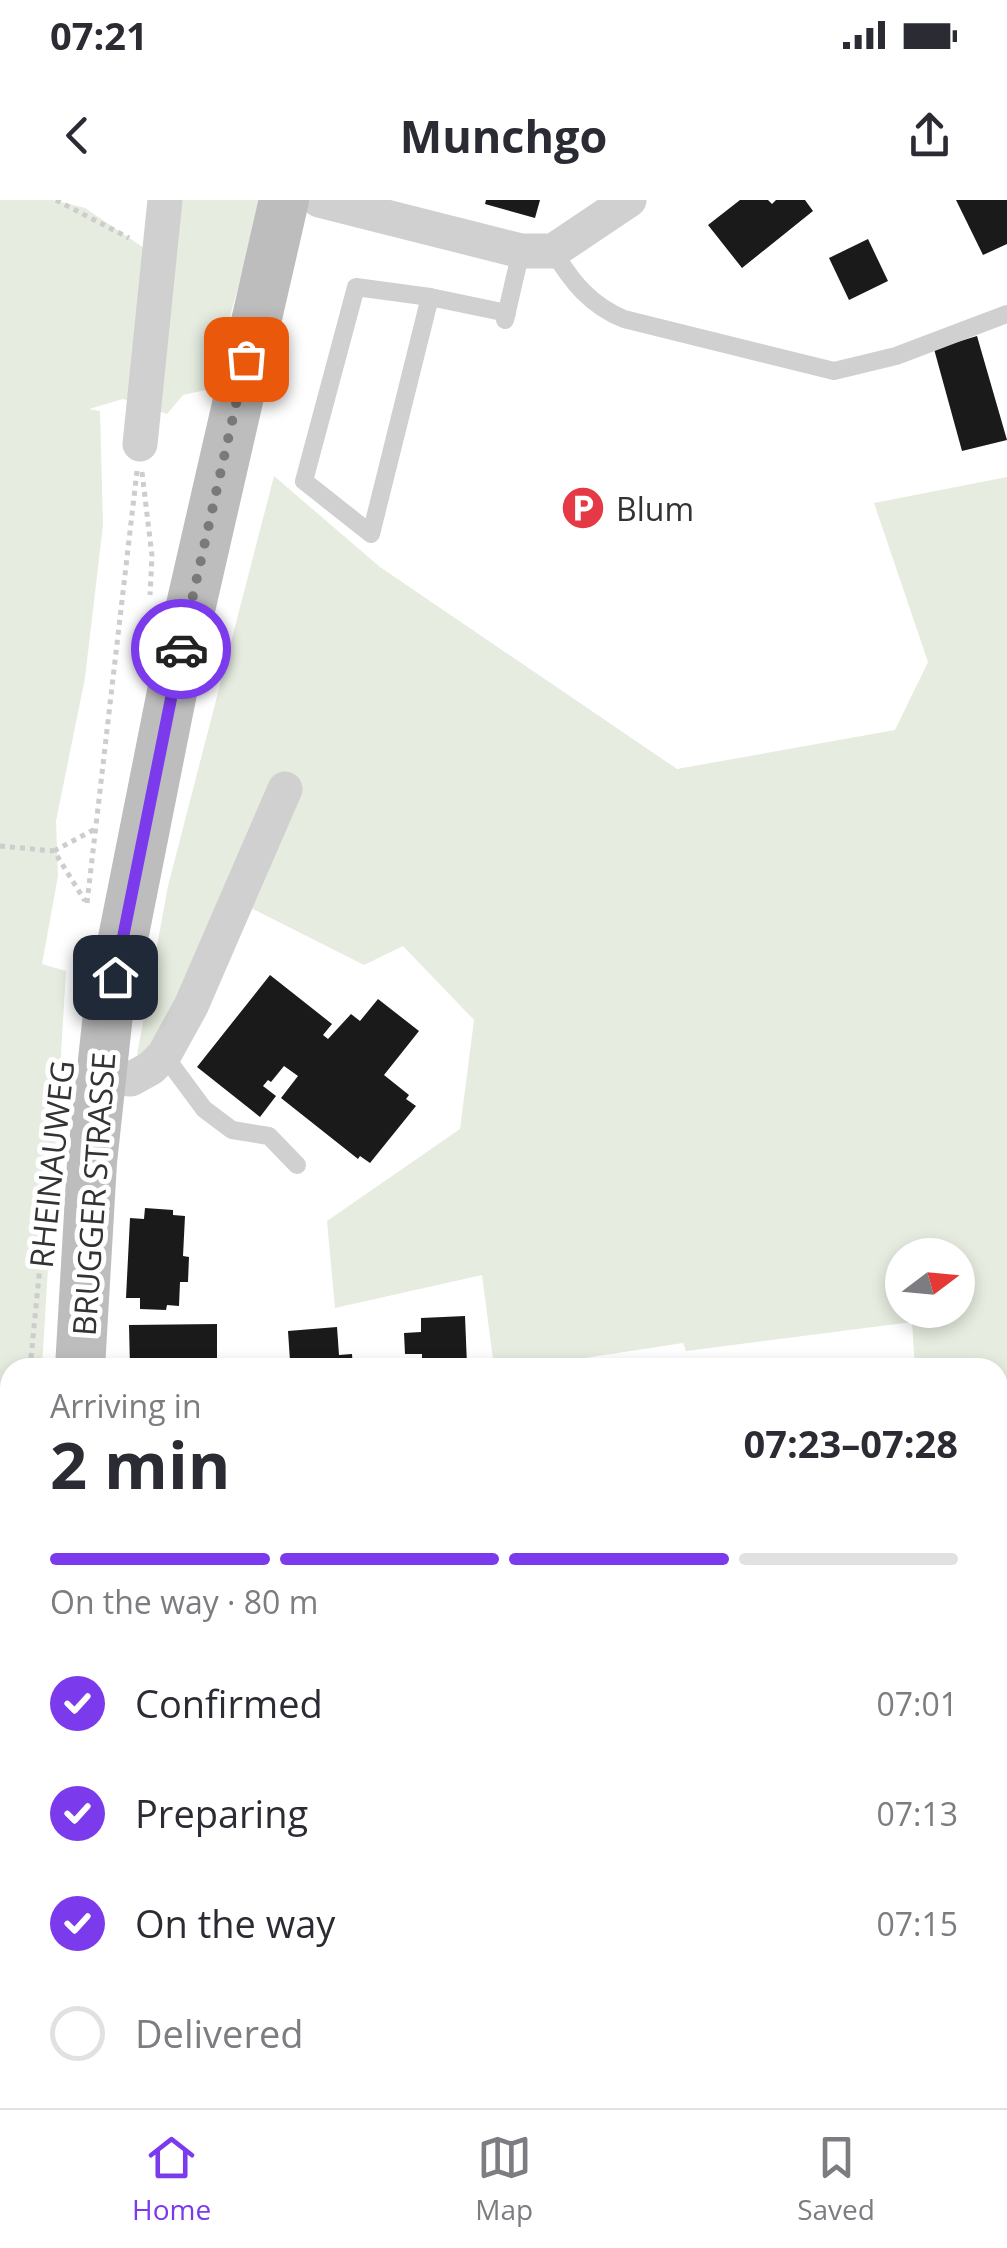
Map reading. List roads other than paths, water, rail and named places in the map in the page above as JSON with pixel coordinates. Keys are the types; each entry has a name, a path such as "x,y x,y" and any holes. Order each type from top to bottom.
{"main road":[{"name":"BRUGGER STRASSE","path":"80,1358 80,1072 108,1014 174,681 284,200"}],"street":[{"path":"140,444 165,200"},
{"path":"319,200 537,251 612,206"},
{"path":"80,1072 131,1078 151,1068 164,1055 192,1006 285,789"}],"lane":[{"path":"430,298 371,534 304,481 356,287 430,298 506,316 537,251 566,272 599,308 624,319 834,371 896,356 1007,314"},
{"path":"164,1055 204,1109 232,1130 270,1136 296,1165"}],"place":[{"name":"Blum","path":"583,508"}]}
